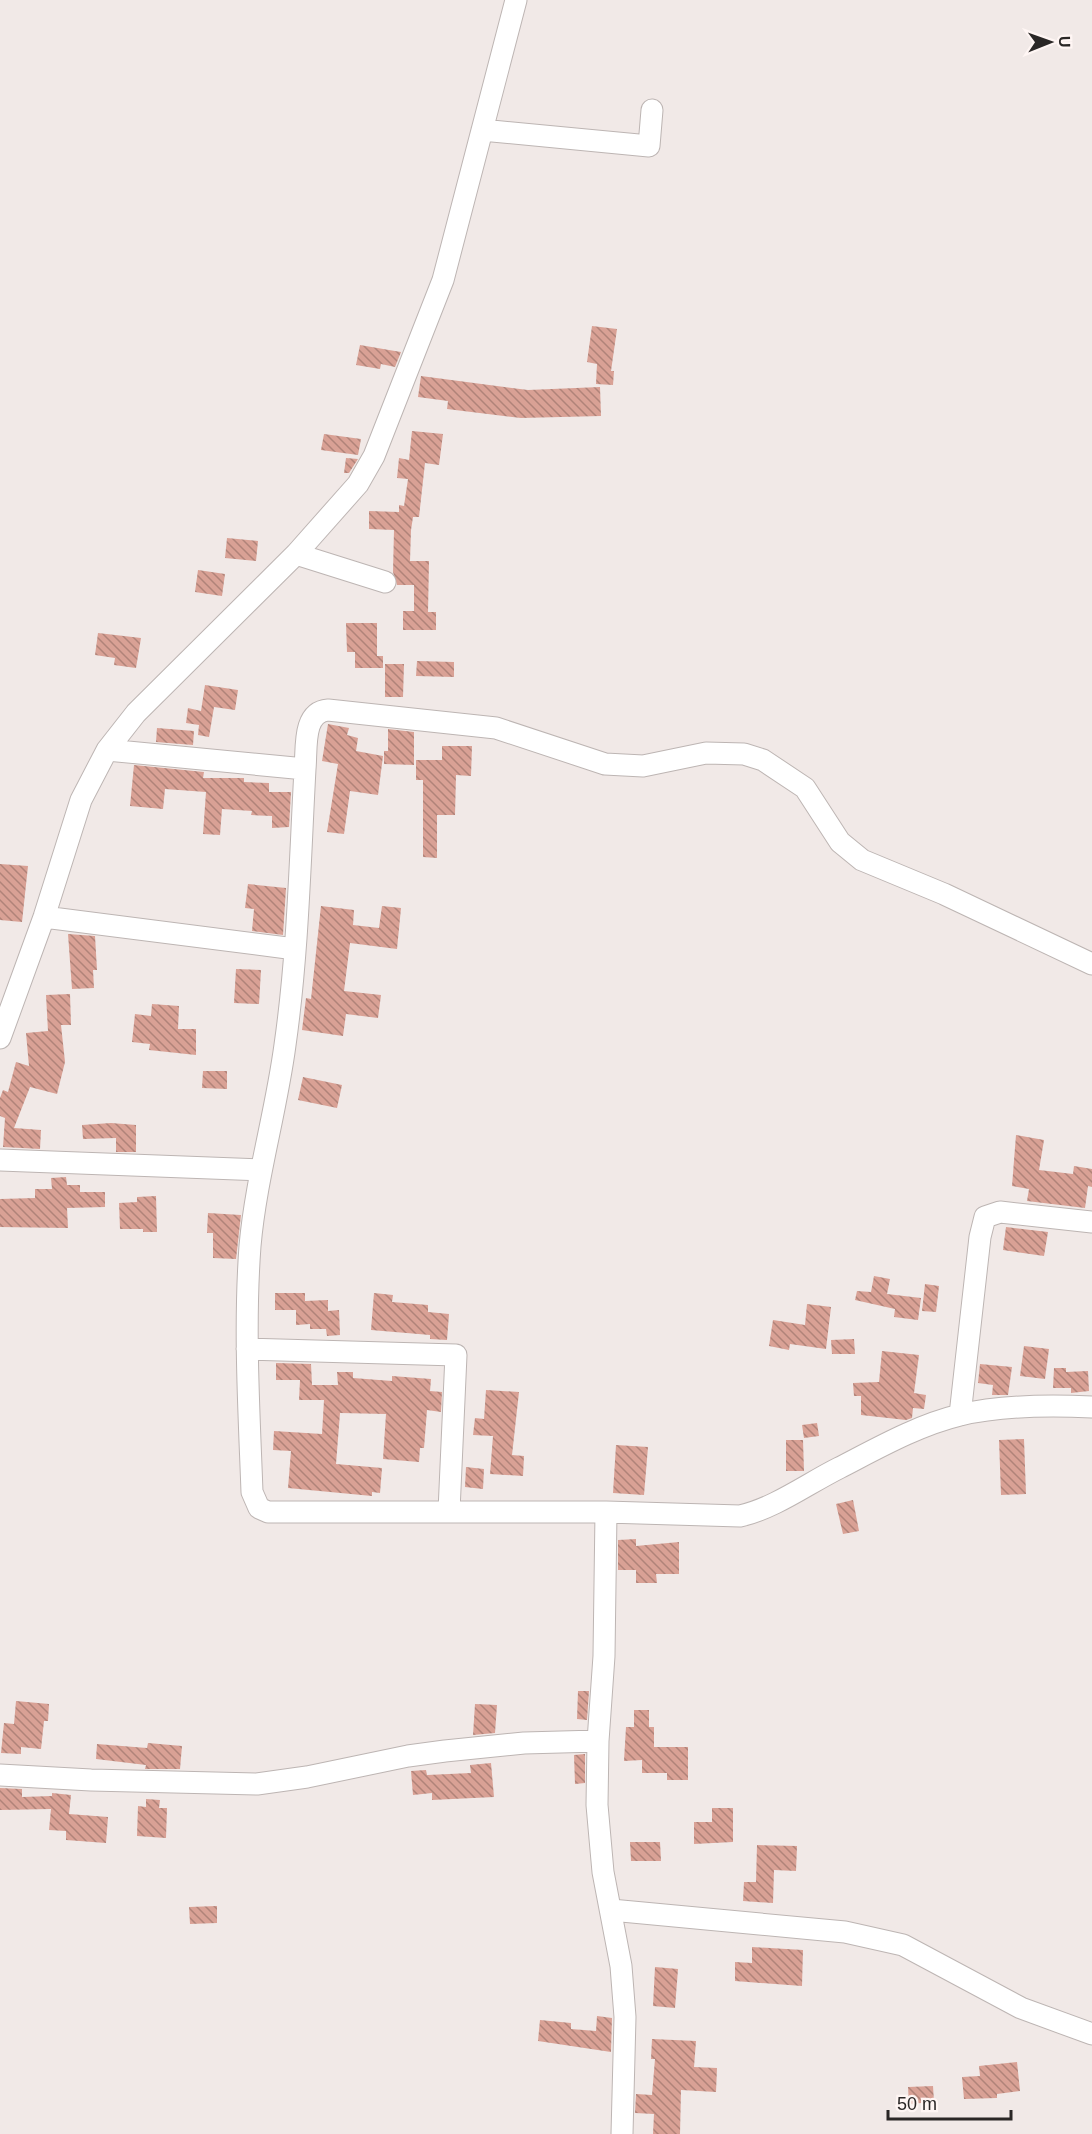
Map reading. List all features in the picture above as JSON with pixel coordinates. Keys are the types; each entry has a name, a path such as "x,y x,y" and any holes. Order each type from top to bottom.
{"street":[{"path":"0,1038 44,918 81,800 107,750 144,705 296,554 358,484 375,456 443,280 516,0"},
{"path":"482,130 649,146 652,110"},
{"path":"296,554 385,582"},
{"path":"1092,964 944,894 861,860 840,842 806,788 774,765 744,754 706,753 643,766 605,764 496,728 328,710 319,711 312,716 308,727 295,949 278,1095 260,1170 250,1248 247,1349 252,1491 259,1508 268,1512 606,1512 740,1516 757,1512 840,1467 931,1425 960,1415 1062,1406 1092,1407"},
{"path":"107,750 305,769"},
{"path":"44,918 295,949"},
{"path":"0,1160 260,1170"},
{"path":"960,1415 980,1237 986,1217 999,1212 1092,1222"},
{"path":"247,1349 456,1355 448,1511"},
{"path":"606,1512 604,1656 598,1741 600,1834 625,2017 622,2134"},
{"path":"0,1775 91,1780 257,1784 307,1778 408,1756 465,1749 598,1741"},
{"path":"611,1910 845,1932 903,1945 1021,2008 1092,2034"}],"building":[{"path":"592,326 617,329 611,371 614,371 613,385 596,384 597,364 587,362"},
{"path":"360,345 401,352 395,367 381,364 380,369 356,365"},
{"path":"421,376 528,390 600,387 601,416 521,418 447,409 448,401 418,397"},
{"path":"412,431 443,434 439,465 425,463 419,517 413,517 411,530 410,561 429,561 428,612 436,612 436,630 403,630 403,611 414,611 414,585 397,585 393,572 394,530 369,529 369,511 399,512 399,505 404,506 408,479 397,478 399,458 409,460"},
{"path":"324,434 361,439 358,455 321,450"},
{"path":"346,458 358,459 349,473 344,473"},
{"path":"227,538 258,541 256,561 225,558"},
{"path":"198,570 225,574 222,596 195,592"},
{"path":"346,623 377,623 377,656 383,656 383,668 355,668 355,652 347,652"},
{"path":"98,633 141,638 136,668 114,665 115,658 95,655"},
{"path":"417,661 454,662 454,677 416,676"},
{"path":"385,664 404,664 403,697 385,697"},
{"path":"205,685 238,690 235,710 214,707 209,737 198,735 199,725 186,723 188,708 201,711"},
{"path":"328,724 349,728 347,735 358,738 356,751 383,756 378,795 350,791 344,834 327,832 338,764 322,761"},
{"path":"157,728 194,731 193,745 156,742"},
{"path":"388,729 414,732 414,765 384,764 384,751 388,751"},
{"path":"442,746 472,746 471,776 456,775 455,815 437,815 437,858 423,857 423,780 416,780 416,760 442,760"},
{"path":"134,765 204,772 203,778 244,778 244,782 269,783 269,792 291,792 289,827 272,828 272,816 251,815 252,811 222,809 220,835 203,834 206,792 165,789 163,809 130,806"},
{"path":"0,864 28,866 22,922 0,920"},
{"path":"248,884 286,888 283,935 252,931 254,909 245,908"},
{"path":"321,906 354,910 353,925 379,928 382,906 401,908 397,949 350,943 344,991 381,995 378,1018 346,1014 343,1036 302,1030 306,998 311,999"},
{"path":"68,934 95,936 97,970 93,970 94,988 72,989"},
{"path":"236,969 261,970 259,1004 234,1003"},
{"path":"70,994 71,1025 61,1025 65,1062 57,1094 30,1087 14,1128 41,1130 40,1149 3,1147 5,1118 0,1116 0,1098 3,1090 8,1092 16,1062 29,1066 26,1033 48,1031 46,995"},
{"path":"152,1004 179,1006 178,1029 196,1029 196,1055 149,1050 150,1044 132,1042 135,1014 151,1016"},
{"path":"203,1071 227,1071 227,1089 202,1088"},
{"path":"303,1077 342,1085 337,1108 298,1100"},
{"path":"111,1123 136,1125 136,1152 116,1152 116,1138 83,1139 82,1125"},
{"path":"1016,1135 1044,1140 1039,1170 1073,1174 1074,1166 1092,1169 1092,1187 1088,1186 1085,1208 1027,1201 1029,1189 1012,1186"},
{"path":"66,1177 67,1185 80,1185 80,1192 105,1192 105,1207 67,1208 68,1228 0,1227 0,1199 35,1198 35,1189 52,1189 51,1178"},
{"path":"156,1196 157,1232 143,1232 143,1229 120,1229 119,1203 137,1202 137,1197"},
{"path":"208,1213 241,1215 236,1259 213,1258 213,1233 207,1233"},
{"path":"1006,1227 1048,1232 1044,1256 1003,1250"},
{"path":"874,1276 890,1279 887,1294 921,1298 918,1320 894,1317 895,1309 855,1300 857,1291 871,1292"},
{"path":"925,1284 939,1286 936,1312 922,1311"},
{"path":"275,1293 305,1293 305,1301 328,1300 328,1311 339,1310 340,1335 327,1336 326,1329 310,1329 310,1324 296,1325 296,1310 275,1310"},
{"path":"374,1293 393,1295 392,1302 428,1305 428,1312 449,1314 447,1340 430,1339 430,1335 371,1330"},
{"path":"807,1304 831,1307 826,1349 790,1344 789,1350 769,1346 773,1320 805,1325"},
{"path":"854,1339 855,1354 832,1354 831,1340"},
{"path":"1024,1346 1049,1349 1045,1379 1020,1376"},
{"path":"882,1351 919,1355 914,1393 926,1395 924,1409 913,1408 912,1418 906,1420 861,1415 861,1396 854,1396 853,1383 879,1382"},
{"path":"276,1363 311,1364 312,1385 338,1385 337,1372 353,1372 353,1378 392,1381 392,1376 431,1379 430,1391 442,1392 441,1412 427,1410 424,1448 420,1448 419,1462 383,1459 386,1414 340,1413 336,1464 382,1468 380,1493 372,1492 372,1496 288,1488 291,1451 273,1450 274,1431 322,1434 324,1400 299,1400 300,1380 276,1380"},
{"path":"980,1364 1012,1367 1008,1395 992,1395 993,1385 978,1383"},
{"path":"1054,1368 1066,1368 1066,1372 1088,1371 1089,1391 1071,1393 1071,1388 1053,1388"},
{"path":"486,1390 519,1392 512,1455 524,1456 523,1476 490,1474 493,1436 473,1435 475,1418 484,1419"},
{"path":"817,1423 819,1436 804,1438 802,1425"},
{"path":"1024,1439 1026,1494 1001,1495 999,1440"},
{"path":"786,1440 803,1440 804,1471 786,1471"},
{"path":"616,1445 648,1447 644,1495 613,1493"},
{"path":"466,1467 484,1469 483,1489 465,1487"},
{"path":"853,1500 859,1531 843,1534 836,1504"},
{"path":"636,1539 636,1546 679,1542 679,1574 656,1574 657,1583 636,1583 636,1570 618,1570 618,1540"},
{"path":"578,1691 589,1691 587,1720 577,1719"},
{"path":"16,1701 49,1704 48,1721 44,1721 41,1749 21,1747 21,1754 1,1753 4,1723 14,1724"},
{"path":"475,1704 497,1705 495,1733 473,1735"},
{"path":"634,1710 649,1710 649,1727 654,1727 654,1747 688,1747 688,1780 667,1780 667,1773 642,1773 642,1760 624,1761 626,1727 634,1727"},
{"path":"148,1743 182,1746 180,1769 145,1769 146,1765 96,1759 97,1744 147,1748"},
{"path":"585,1754 585,1783 575,1784 574,1755"},
{"path":"491,1763 494,1797 432,1800 432,1793 413,1795 411,1771 426,1770 427,1775 471,1773 470,1765"},
{"path":"0,1788 22,1789 22,1797 52,1796 52,1793 71,1795 69,1814 108,1817 106,1843 66,1840 66,1831 49,1830 51,1809 0,1810"},
{"path":"146,1799 160,1800 159,1808 167,1808 166,1838 137,1836 138,1806 146,1807"},
{"path":"712,1808 733,1808 733,1842 694,1844 694,1822 712,1822"},
{"path":"630,1842 660,1842 661,1861 631,1861"},
{"path":"757,1845 797,1846 796,1871 774,1870 773,1903 743,1901 744,1882 756,1882"},
{"path":"217,1906 217,1923 190,1924 189,1907"},
{"path":"752,1947 803,1950 802,1986 735,1981 735,1962 752,1963"},
{"path":"655,1967 678,1969 675,2008 653,2006"},
{"path":"597,2016 612,2018 611,2052 538,2041 540,2020 571,2023 571,2029 596,2031"},
{"path":"652,2039 696,2041 694,2067 717,2068 716,2092 681,2090 680,2134 653,2134 654,2114 635,2113 636,2094 652,2095 655,2059 651,2059"},
{"path":"1017,2062 1020,2091 997,2094 997,2098 964,2099 962,2077 980,2076 979,2066"},
{"path":"933,2086 934,2102 909,2104 908,2087"}]}
